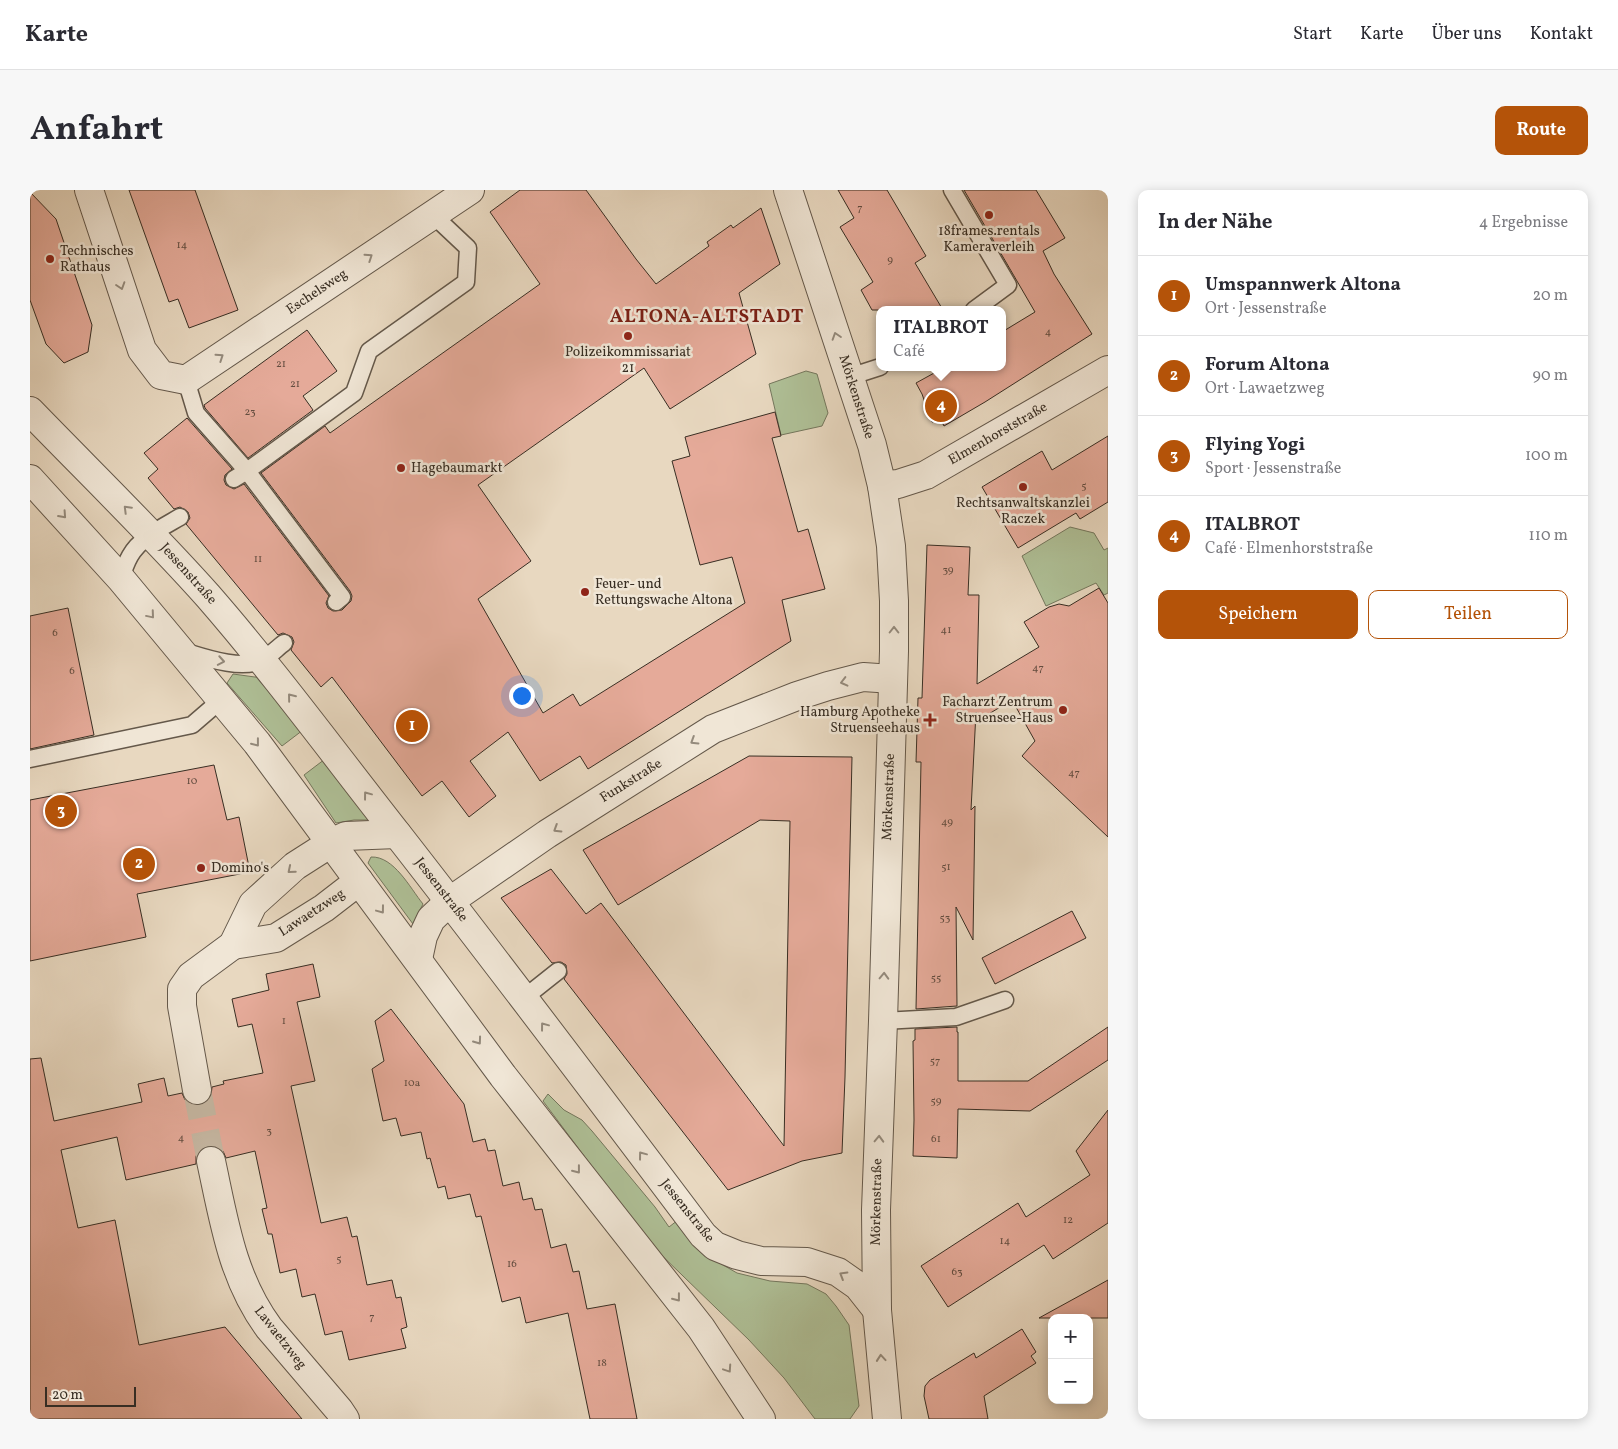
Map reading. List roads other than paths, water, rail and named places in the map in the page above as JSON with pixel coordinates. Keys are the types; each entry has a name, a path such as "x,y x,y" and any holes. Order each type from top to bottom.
{"street":[{"path":"89,190 142,350 173,378"},
{"name":"Eschelsweg","path":"173,378 470,190"},
{"name":"Mörkenstraße","path":"788,190 872,445 882,486 891,546 894,601 893,679 876,1210 877,1310 883,1415"},
{"name":"Elmenhorststraße","path":"882,486 898,484 926,475 1108,370"},
{"name":"Jessenstraße","path":"30,411 152,534 209,597 261,660 322,735 450,901 703,1235 715,1246 726,1252 761,1260 807,1262 827,1267 851,1280 877,1310"},
{"path":"30,479 181,650 276,768 503,1076 701,1328 761,1419"},
{"name":"Funkstraße","path":"418,959 423,936 431,919 450,901 548,834 714,729 797,696 828,686 863,677 893,679"},
{"name":"Lawaetzweg","path":"233,945 253,904 295,866 331,843 346,836 397,834"},
{"name":"Lawaetzweg","path":"197,1090 182,1006 182,989 191,976 233,945 276,938 324,908 360,882"},
{"name":"Lawaetzweg","path":"210,1161 231,1253 248,1294 269,1328 345,1419"}],"lane":[{"path":"952,190 1008,285 979,306"},
{"path":"240,475 354,393 369,352 466,282 468,248 433,215"},
{"path":"849,377 876,368"},
{"path":"173,378 240,475 339,600"},
{"path":"120,579 134,550 152,534 180,517"},
{"path":"181,650 210,659 250,663 261,660 284,642"},
{"path":"30,760 192,725 221,700"},
{"path":"524,998 558,971"},
{"path":"883,1021 956,1017 1005,1000"}],"tunnel":[{"path":"197,1090 211,1161"}],"place":[{"name":"18frames.rentals Kameraverleih","path":"989,215"},
{"name":"Technisches Rathaus","path":"50,259"},
{"name":"Polizeikommissariat 21","path":"628,336"},
{"name":"ITALBROT","path":"941,406"},
{"name":"Hagebaumarkt","path":"401,468"},
{"name":"Rechtsanwaltskanzlei Raczek","path":"1023,487"},
{"name":"Feuer- und Rettungswache Altona","path":"585,592"},
{"name":"Facharzt Zentrum Struensee-Haus","path":"1063,710"},
{"name":"Hamburg Apotheke Struenseehaus","path":"930,720"},
{"name":"Umspannwerk Altona","path":"412,726"},
{"name":"Flying Yogi","path":"61,811"},
{"name":"Forum Altona","path":"139,864"},
{"name":"Domino's","path":"201,868"}],"district":[{"name":"ALTONA-ALTSTADT","path":"707,317"}]}
